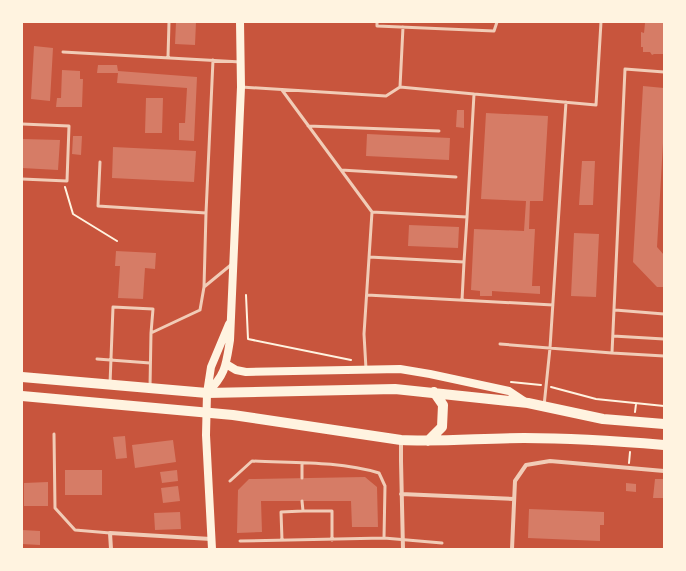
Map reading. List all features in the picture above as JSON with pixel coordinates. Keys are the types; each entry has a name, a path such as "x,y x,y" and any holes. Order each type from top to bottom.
{"main road":[{"path":"207,392 217,383 223,373 230,340 242,62 240,22"},
{"path":"212,549 206,413 207,392 212,367 231,320"},
{"path":"226,364 236,370 246,372 400,369 430,374 509,392 528,403"},
{"path":"22,377 207,392 395,389 528,403 603,419 664,424"},
{"path":"428,441 442,427 444,405 434,392"},
{"path":"22,396 233,415 401,440 428,441 524,438 630,442 664,445"}],"street":[{"path":"401,440 401,494 404,549"},
{"path":"512,549 515,481 526,465 550,461 664,471"},
{"path":"401,494 514,499"},
{"path":"111,549 110,532 212,539"}],"lane":[{"path":"168,57 169,22"},
{"path":"378,22 377,26 494,31 497,22"},
{"path":"241,87 386,96 400,87 596,105 601,22"},
{"path":"400,87 403,27"},
{"path":"63,52 242,62"},
{"path":"152,333 200,310 204,287 213,60"},
{"path":"612,353 625,69 664,72"},
{"path":"282,90 372,212 364,334 366,369"},
{"path":"462,300 474,94"},
{"path":"544,406 550,348 566,102"},
{"path":"22,124 69,126 67,181 22,179"},
{"path":"308,126 439,131"},
{"path":"100,162 98,206 206,214"},
{"path":"341,170 456,177"},
{"path":"372,212 467,217"},
{"path":"370,257 464,262"},
{"path":"204,287 233,263"},
{"path":"367,295 553,306"},
{"path":"110,384 114,307 153,309 150,388"},
{"path":"615,310 664,314"},
{"path":"613,336 664,339"},
{"path":"500,344 664,356"},
{"path":"97,360 150,363"},
{"path":"54,434 55,508 75,530 110,532"},
{"path":"230,481 252,461 359,467 379,473 385,486 384,538"},
{"path":"302,463 302,478"},
{"path":"302,501 303,512"},
{"path":"282,540 281,512 332,512 332,540"},
{"path":"240,541 384,538 442,543"}],"path":[{"path":"64,181 73,214 117,242"},
{"path":"635,414 636,404"},
{"path":"629,468 630,452"}],"building":[{"path":"176,22 196,22 195,45 175,44"},
{"path":"645,23 664,23 664,54 652,55 650,52 643,52 643,47 641,47 641,32 644,33"},
{"path":"34,46 53,48 50,101 31,99"},
{"path":"98,65 117,65 118,71 197,77 194,141 179,140 179,123 185,123 187,88 117,83 118,73 97,73"},
{"path":"62,70 80,71 80,79 83,79 82,107 56,107 57,98 61,98"},
{"path":"643,86 664,88 664,126 657,247 664,255 664,287 657,287 633,262"},
{"path":"146,98 163,98 162,133 145,133"},
{"path":"457,110 464,110 464,128 456,127"},
{"path":"486,113 548,116 543,201 530,201 529,229 535,229 532,286 540,286 540,294 492,291 492,296 480,296 480,291 471,290 474,229 524,231 526,201 481,199"},
{"path":"367,134 450,138 449,160 366,156"},
{"path":"73,136 82,136 81,155 72,154"},
{"path":"22,139 60,140 58,170 22,168"},
{"path":"113,147 196,151 194,182 112,178"},
{"path":"582,161 595,161 593,205 579,205"},
{"path":"409,225 459,227 458,248 408,246"},
{"path":"574,233 599,234 596,297 571,296"},
{"path":"116,251 156,253 155,269 145,268 143,299 118,298 120,266 115,266"},
{"path":"125,436 127,458 116,459 113,437"},
{"path":"173,440 176,462 135,468 132,445"},
{"path":"65,470 102,470 102,495 65,495"},
{"path":"177,470 178,481 162,483 160,472"},
{"path":"365,477 377,487 378,527 352,527 351,501 261,501 262,532 237,533 238,490 249,479"},
{"path":"655,479 664,479 664,498 653,498"},
{"path":"48,482 48,506 24,506 24,483"},
{"path":"626,483 636,484 636,492 626,491"},
{"path":"178,486 180,501 163,503 161,488"},
{"path":"529,509 604,512 604,525 600,525 600,541 528,538"},
{"path":"180,512 181,529 155,530 154,513"},
{"path":"22,530 40,531 40,545 22,544"}]}
